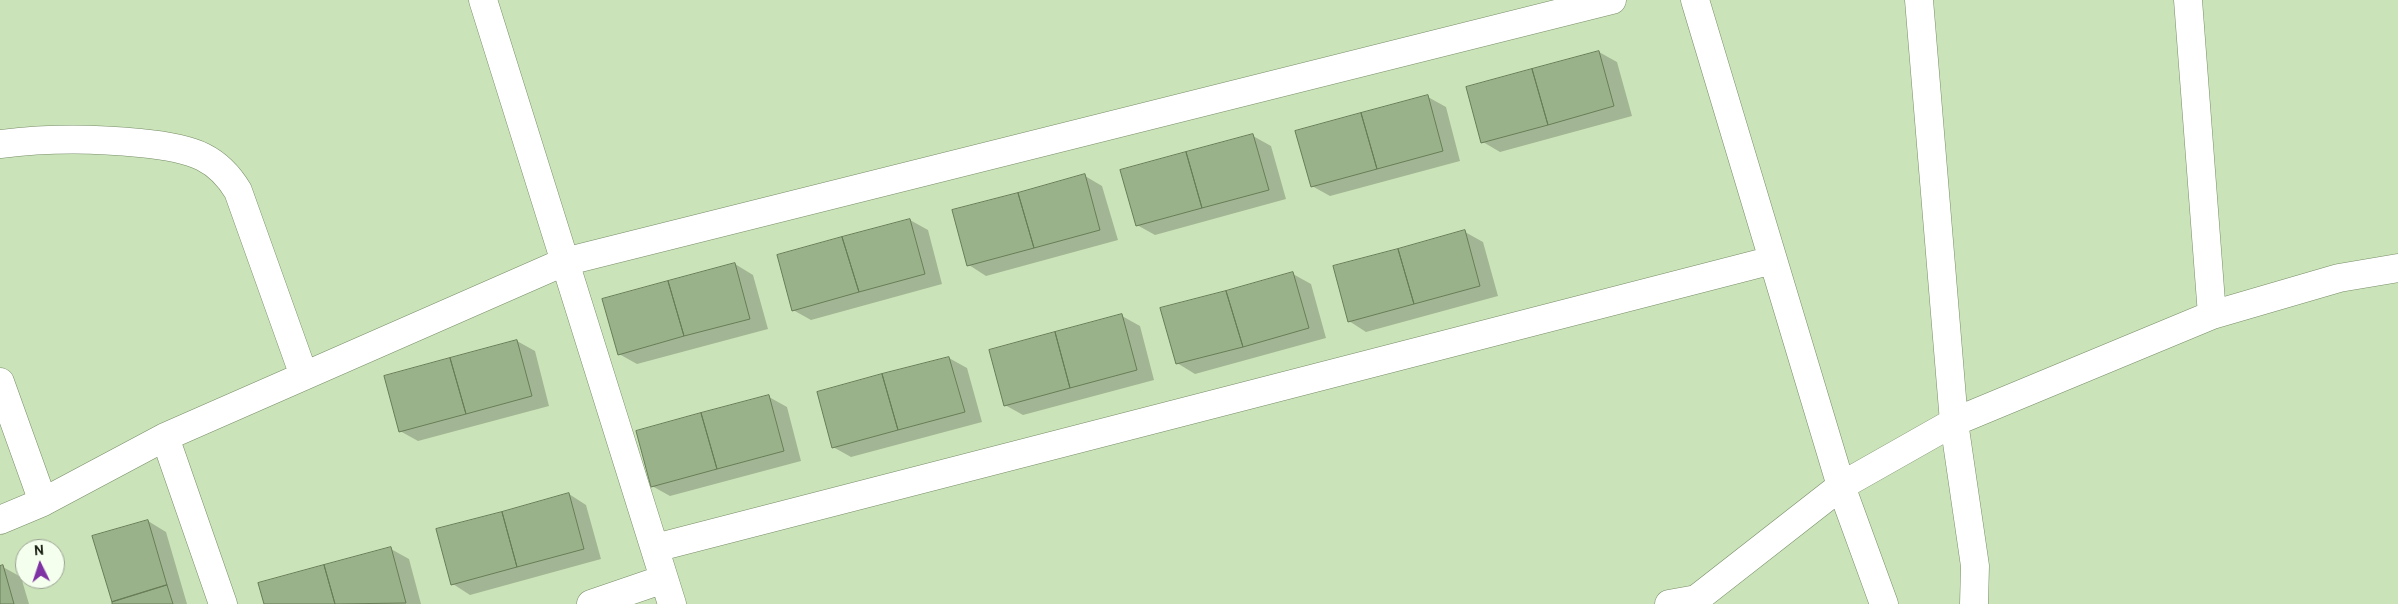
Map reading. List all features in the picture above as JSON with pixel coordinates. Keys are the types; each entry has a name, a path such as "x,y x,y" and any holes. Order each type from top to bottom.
{"street":[{"path":"483,0 668,591 591,604"},
{"path":"0,520 43,502 165,437 564,262 1612,0"},
{"path":"1695,0 1841,486 1884,604"},
{"path":"1919,0 1954,422 1974,566 1974,604"},
{"path":"2188,0 2212,315"},
{"path":"0,144 32,140 96,139 165,146 203,157 229,175 238,191 304,376"},
{"path":"655,548 1773,260"},
{"path":"1669,604 1694,601 1841,486 1954,422 2212,315 2339,278 2398,268"},
{"path":"0,382 43,502"},
{"path":"165,437 223,604"}],"building":[{"path":"1599,51 1614,106 1548,125 1532,69"},
{"path":"1532,69 1548,125 1481,143 1466,87"},
{"path":"1428,95 1443,151 1377,169 1361,113"},
{"path":"1361,113 1377,169 1311,187 1295,131"},
{"path":"1253,134 1269,190 1202,208 1186,152"},
{"path":"1186,152 1202,208 1136,226 1120,170"},
{"path":"1085,174 1100,230 1034,248 1018,193"},
{"path":"1018,193 1034,248 967,266 952,210"},
{"path":"910,219 925,274 859,292 842,237"},
{"path":"1465,230 1480,286 1414,304 1398,249"},
{"path":"842,237 859,292 792,311 777,255"},
{"path":"1398,249 1414,304 1348,322 1333,266"},
{"path":"735,263 750,319 684,336 668,281"},
{"path":"1293,272 1309,328 1243,347 1226,291"},
{"path":"668,281 684,336 618,355 602,299"},
{"path":"1226,291 1243,347 1176,364 1160,308"},
{"path":"1122,314 1137,370 1070,388 1055,332"},
{"path":"1055,332 1070,388 1004,406 989,350"},
{"path":"517,340 532,396 466,414 450,358"},
{"path":"949,357 965,412 898,430 882,374"},
{"path":"450,358 466,414 399,432 384,376"},
{"path":"882,374 898,430 832,448 817,392"},
{"path":"769,395 784,451 717,469 701,413"},
{"path":"701,413 717,469 651,487 636,431"},
{"path":"569,493 584,549 517,567 502,512"},
{"path":"502,512 517,567 451,585 436,529"},
{"path":"148,520 167,585 112,602 92,536"},
{"path":"391,547 406,603 335,604 324,565"},
{"path":"3,565 14,604 0,604 0,566"},
{"path":"324,565 335,604 264,604 258,583"},
{"path":"167,585 173,604 112,604 112,602"}]}
